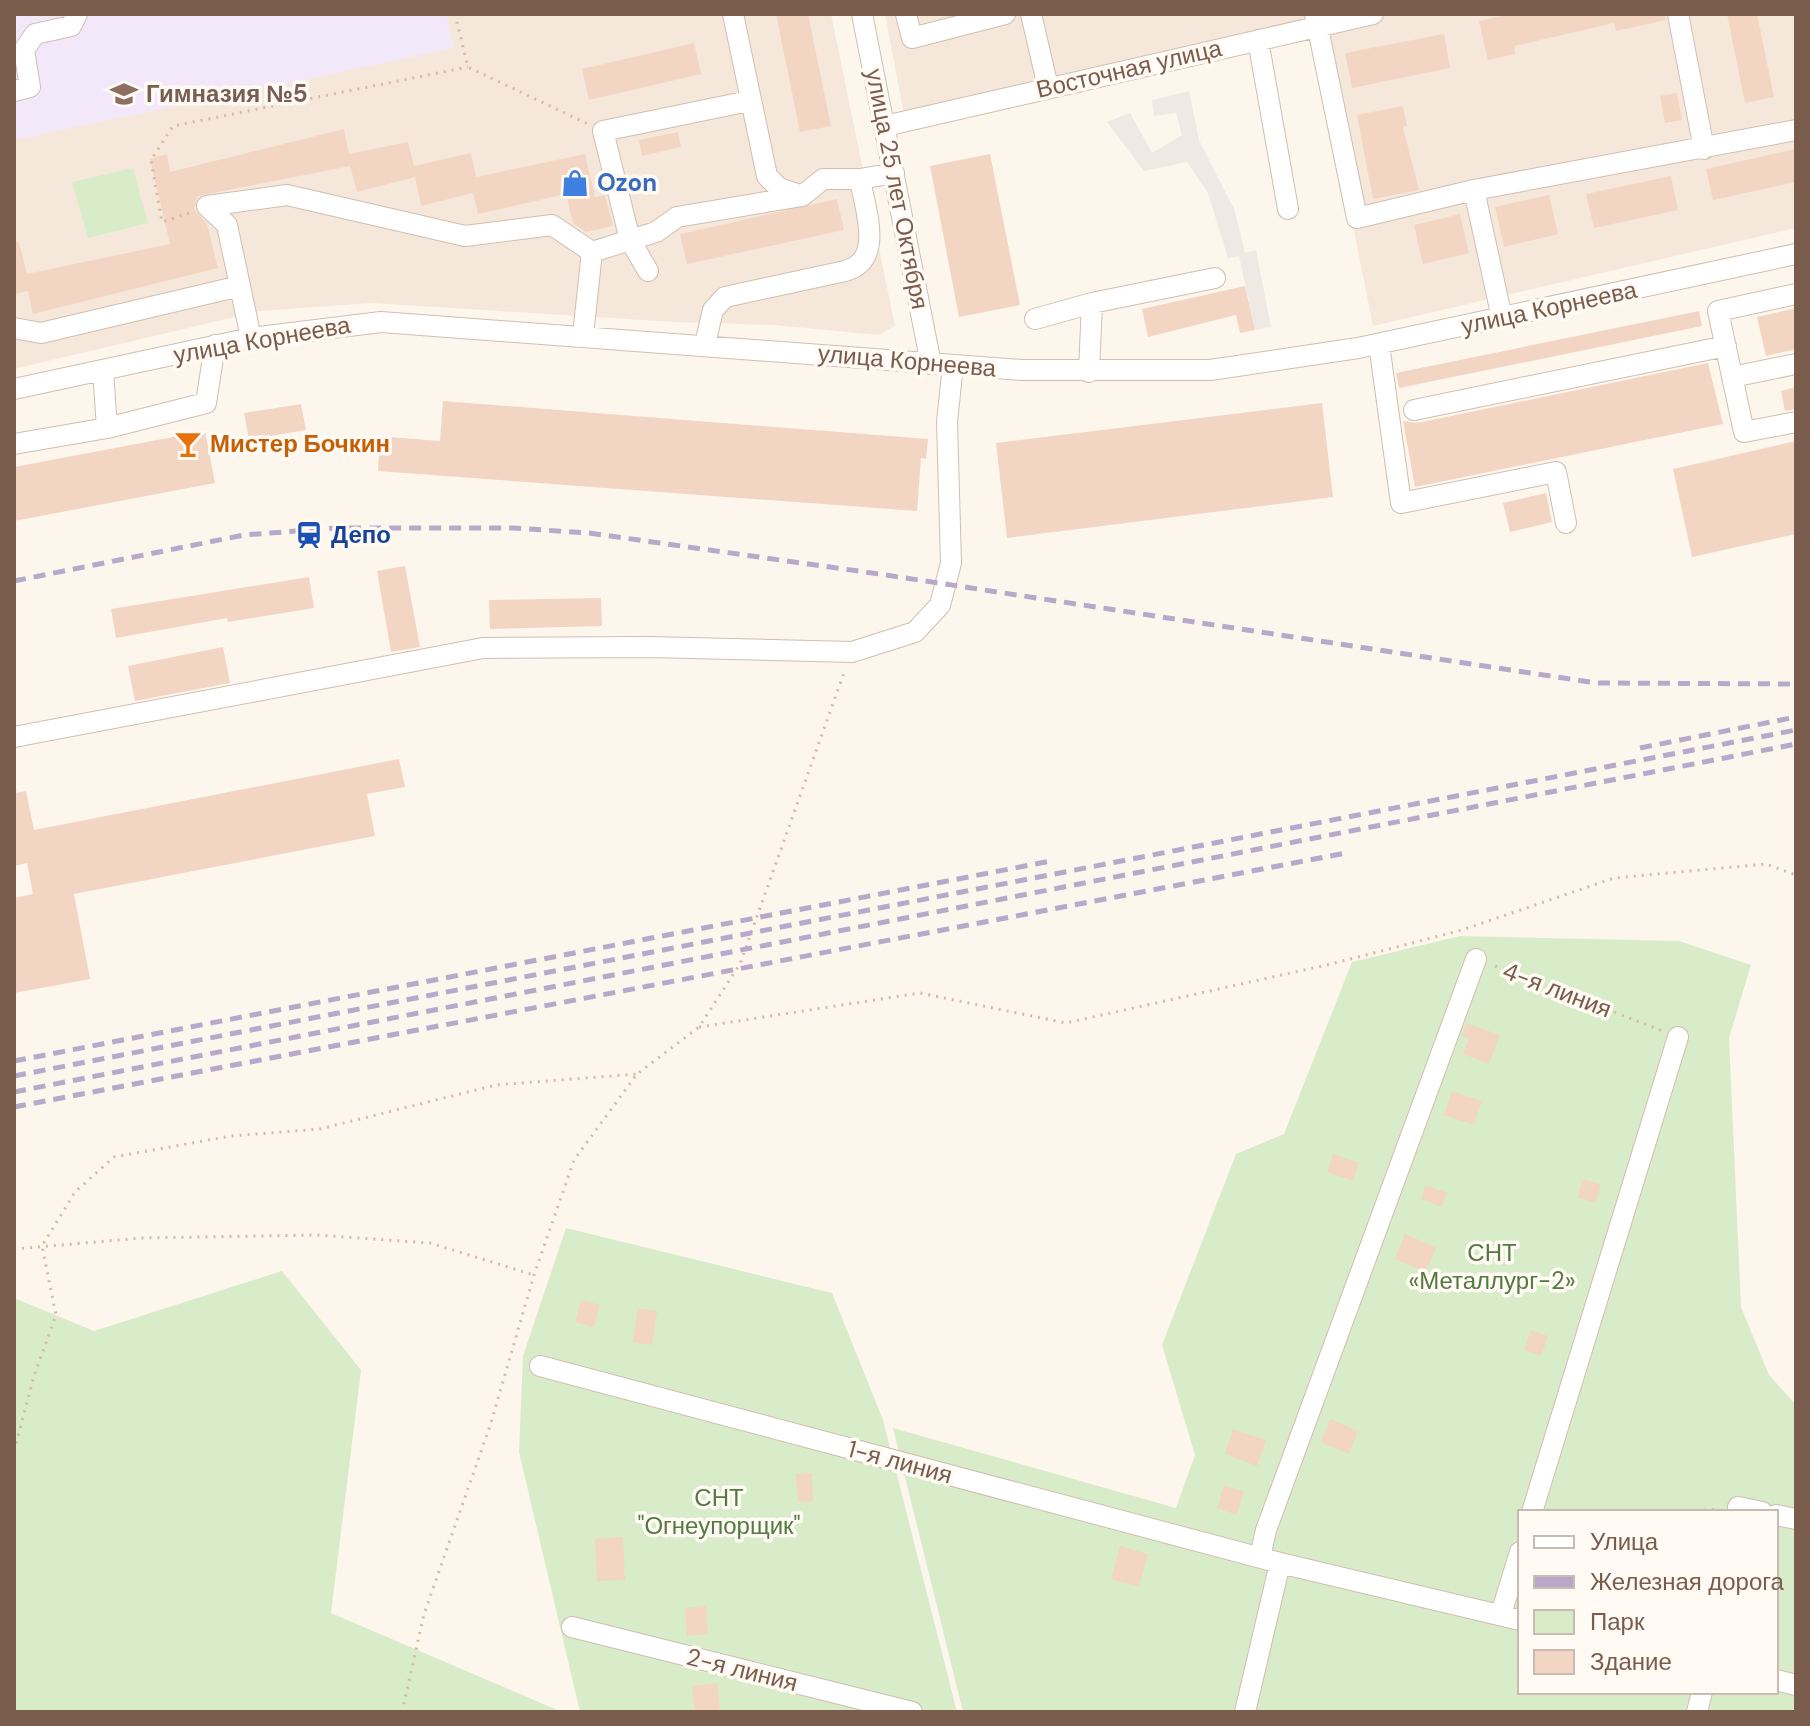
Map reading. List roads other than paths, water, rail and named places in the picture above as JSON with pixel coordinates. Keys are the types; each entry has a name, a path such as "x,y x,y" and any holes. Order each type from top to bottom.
{"street":[{"path":"14,91 30,87 24,50 35,34 71,26 77,14"},
{"path":"733,14 767,176 779,188 802,196"},
{"name":"улица 25 лет Октября","path":"862,14 931,364"},
{"path":"906,14 912,38 1005,14"},
{"path":"1031,14 1048,87"},
{"name":"Восточная улица","path":"885,126 1258,40 1316,20 1373,14"},
{"path":"1678,14 1704,149"},
{"path":"1316,20 1357,218 1474,190 1796,130"},
{"path":"1258,40 1288,209"},
{"path":"648,271 630,240 603,131 749,101"},
{"path":"592,252 656,232 677,217 802,196 823,179 860,179 894,173"},
{"path":"705,344 713,310 725,297 860,265 870,245 860,179"},
{"path":"1474,190 1502,318"},
{"path":"251,338 227,225 207,206 287,195 465,236 552,225 592,252"},
{"path":"583,335 592,252"},
{"name":"улица Корнеева","path":"14,389 251,338 381,322 705,344 931,364 1089,372 1241,367 1379,344 1796,254"},
{"path":"1035,319 1092,303 1215,278"},
{"path":"14,328 41,333 240,286"},
{"path":"1796,294 1718,311 1744,432 1796,422"},
{"path":"1089,372 1092,303"},
{"path":"1379,344 1401,503 1556,472 1566,523"},
{"path":"14,444 107,428 206,403 215,345"},
{"path":"1414,410 1726,346"},
{"path":"1732,377 1796,364"},
{"path":"14,737 483,648 649,647 852,652 915,632 940,605 951,563 947,422 953,365"},
{"path":"103,370 107,428"},
{"name":"4-я линия","path":"1245,1712 1270,1560 1266,1530 1476,959"},
{"path":"1533,1510 1678,1037"},
{"name":"1-я линия","path":"540,1366 1270,1560 1510,1617"},
{"path":"1738,1507 1752,1510"},
{"path":"1510,1617 1518,1565"},
{"name":"2-я линия","path":"572,1627 912,1712"}],"railway":[{"path":"14,581 244,535 337,528 513,528 589,533 879,574 1596,683 1796,684"},
{"path":"1640,748 1796,717"},
{"path":"14,1076 1796,730"},
{"path":"14,1092 1796,744"},
{"path":"14,1107 1346,853"},
{"path":"14,1061 1051,861"}],"place":[{"name":"Гимназия №5","path":"124,94"},
{"name":"Ozon","path":"575,183"},
{"name":"Мистер Бочкин","path":"188,444"},
{"name":"Депо","path":"309,535"}],"park label":[{"name":"СНТ «Металлург-2»","path":"1492,1267"},
{"name":"СНТ \"Огнеупорщик\"","path":"719,1512"}]}
